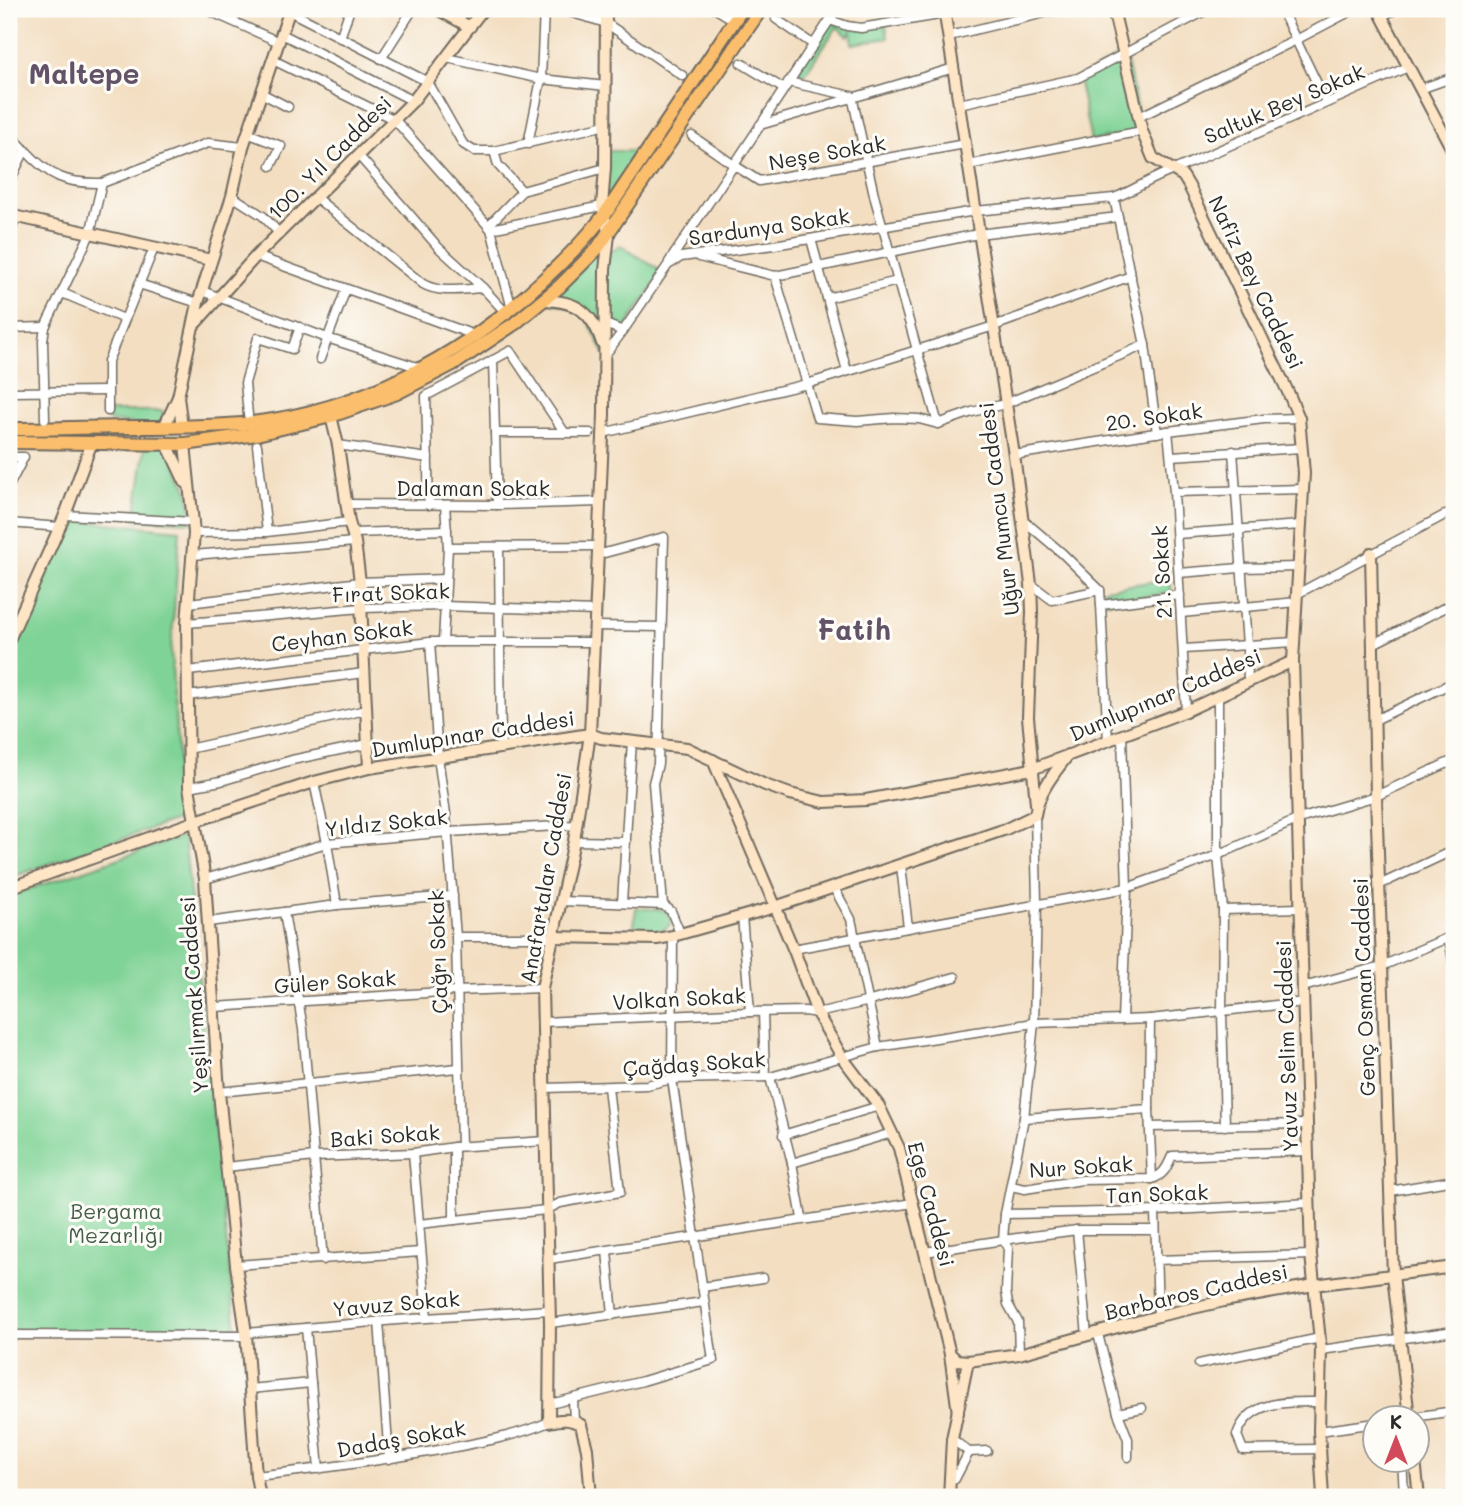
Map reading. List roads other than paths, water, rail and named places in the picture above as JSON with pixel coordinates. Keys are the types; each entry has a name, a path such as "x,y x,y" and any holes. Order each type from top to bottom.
{"main road":[{"path":"9,442 185,444 257,434 331,416 397,393 436,374 487,344 543,300 600,246 761,9"},
{"path":"9,429 164,427 249,423 284,418 358,397 420,369 477,336 509,312 559,266 593,228 738,14"},
{"path":"182,426 185,444"},
{"path":"164,427 167,444"}],"street":[{"path":"205,9 281,38 413,101"},
{"path":"340,38 350,9"},
{"path":"381,59 413,9"},
{"path":"438,9 470,27"},
{"name":"100. Yıl Caddesi","path":"193,326 256,256 413,101 483,9"},
{"path":"528,144 541,79 544,9"},
{"path":"559,9 606,23 683,76"},
{"path":"606,9 603,211 609,235"},
{"path":"716,9 738,14"},
{"path":"668,265 838,9"},
{"path":"949,36 1061,9"},
{"path":"1113,9 1142,131 1153,158 1155,176"},
{"path":"959,103 1078,78 1209,9"},
{"path":"1281,9 1326,102"},
{"path":"1139,117 1354,9"},
{"path":"1396,9 1380,12 1454,153"},
{"path":"164,427 178,397 198,303 232,196 247,133 290,10 428,82 463,144 474,151 494,151 606,125"},
{"path":"830,20 861,28 944,11"},
{"name":"Uğur Mumcu Caddesi","path":"944,11 1014,456 1031,584 1028,717 1035,810"},
{"path":"776,19 814,45"},
{"path":"447,58 541,79 606,86"},
{"path":"274,60 395,120 490,228 509,312"},
{"path":"741,63 786,86 852,96"},
{"name":"Saltuk Bey Sokak","path":"1115,198 1133,191 1155,176 1408,67"},
{"path":"760,125 954,68"},
{"path":"1420,89 1454,77"},
{"path":"261,93 288,107"},
{"path":"852,96 866,163 938,424"},
{"path":"968,164 1142,131"},
{"path":"9,133 43,170 76,183 102,183 208,143 243,147"},
{"path":"247,133 281,146 271,166"},
{"name":"Neşe Sokak","path":"692,136 759,181 965,145"},
{"path":"9,183 24,150"},
{"path":"494,151 498,165 522,191"},
{"path":"359,156 439,248 509,312"},
{"name":"Nafiz Bey Caddesi","path":"1153,158 1183,176 1189,186 1299,418 1304,489 1297,598"},
{"path":"490,228 522,191 605,168"},
{"path":"45,419 43,341 46,327 90,234 102,183"},
{"path":"232,196 263,216 279,234"},
{"path":"315,197 430,289 483,288"},
{"path":"1115,198 1145,345 1157,433"},
{"name":"Sardunya Sokak","path":"605,355 668,265 681,257 811,239 975,211 1115,198"},
{"path":"490,228 603,211"},
{"path":"9,236 12,216 211,260"},
{"path":"692,255 775,276 978,234 1118,217"},
{"path":"593,228 605,270"},
{"name":"Anafartalar Caddesi","path":"549,1422 549,1259 542,988 574,841 590,734 603,433 605,270 609,235"},
{"path":"811,239 847,371"},
{"path":"108,411 108,361 154,248"},
{"path":"256,256 477,336"},
{"path":"775,276 817,418 857,421 919,419 938,424 1006,404 1145,345"},
{"path":"603,433 807,384 993,326 1131,276"},
{"path":"827,298 898,281"},
{"path":"139,284 198,303"},
{"path":"320,359 346,289"},
{"path":"202,291 327,338 420,369"},
{"path":"62,293 124,319"},
{"path":"543,300 559,301 583,310 596,324 605,355"},
{"path":"605,324 623,331"},
{"path":"9,328 46,327"},
{"path":"248,415 245,383 258,338 292,349 300,327"},
{"path":"429,505 426,396 510,351 565,433"},
{"path":"493,360 497,505"},
{"path":"9,392 107,391"},
{"path":"178,397 182,426"},
{"path":"331,416 360,582 369,768"},
{"name":"20. Sokak","path":"1014,456 1157,433 1264,419 1299,418"},
{"name":"21. Sokak","path":"1168,432 1177,534 1186,711"},
{"path":"495,433 590,433"},
{"path":"9,640 60,527 92,442"},
{"name":"Yeşilırmak Caddesi","path":"167,444 188,491"},
{"name":"Yeşilırmak Caddesi","path":"185,444 194,528 187,623 190,787 205,879 219,1092 236,1265 246,1334 256,1476 260,1497"},
{"path":"257,445 267,531"},
{"path":"338,445 428,457"},
{"path":"1171,456 1302,448"},
{"path":"1233,451 1248,682"},
{"path":"9,457 24,457 9,486"},
{"path":"1174,492 1304,489"},
{"name":"Dalaman Sokak","path":"346,504 497,505 600,502"},
{"path":"443,642 448,547 445,505"},
{"path":"1181,613 1244,607 1297,598 1371,553 1454,510"},
{"path":"65,515 194,528 267,531 447,530"},
{"path":"1022,519 1100,590 1108,742"},
{"path":"9,523 60,527"},
{"path":"1177,534 1301,525"},
{"path":"192,555 352,532"},
{"path":"448,547 597,551 664,537 659,744 653,783 663,905"},
{"path":"499,547 501,749"},
{"name":"Genç Osman Caddesi","path":"1371,553 1376,796 1393,1275 1407,1404"},
{"path":"1179,573 1299,567"},
{"path":"189,603 360,582 445,579"},
{"path":"1031,584 1052,600 1100,590"},
{"path":"1101,605 1180,595"},
{"name":"Yavuz Selim Caddesi","path":"1297,598 1293,661 1311,1255 1321,1350 1319,1431 1324,1497"},
{"path":"1373,644 1454,603"},
{"name":"Fırat Sokak","path":"187,623 362,608 443,606 596,611"},
{"path":"595,626 662,627"},
{"name":"Ceyhan Sokak","path":"188,671 430,642 595,642"},
{"name":"Çağrı Sokak","path":"430,642 438,757 448,832 456,937 458,1068 454,1220"},
{"path":"1184,649 1294,642"},
{"name":"Dumlupınar Caddesi","path":"9,888 314,782 369,768 590,734 601,738 687,748 765,785 824,802 880,799 1032,769 1186,711 1293,661"},
{"path":"187,696 364,673"},
{"path":"1375,720 1454,682"},
{"path":"1218,697 1217,855 1223,910 1225,1126"},
{"path":"188,749 366,710"},
{"path":"1122,736 1126,888 1122,1020"},
{"path":"622,903 632,741"},
{"path":"190,787 221,781 292,760 368,744"},
{"name":"Dumlupınar Caddesi","path":"1035,810 1054,774 1068,755"},
{"path":"713,760 775,907"},
{"path":"793,950 1126,888 1217,855 1299,819 1376,796 1454,760"},
{"path":"314,782 337,905"},
{"path":"456,937 657,939 775,907 1006,830 1035,810"},
{"path":"1019,1354 1018,1322 1008,1304 1006,1292 1008,1248 1003,1240 1005,1214 1024,1118 1034,1023 1037,903 1035,810"},
{"name":"Yıldız Sokak","path":"205,879 327,843 448,832 576,825"},
{"path":"574,841 626,842"},
{"path":"1379,885 1454,850"},
{"path":"901,865 908,928"},
{"path":"834,888 851,919 878,1047"},
{"path":"208,922 337,905 453,896"},
{"path":"550,1404 713,1360 672,1079 676,934 671,911 663,905 561,901"},
{"name":"Ege Caddesi","path":"775,907 817,1013 842,1057 879,1105 900,1148 950,1354 958,1412"},
{"path":"1223,910 1302,908"},
{"path":"284,912 309,1083 323,1260"},
{"path":"742,916 750,1012"},
{"path":"1303,987 1382,967 1452,936 1454,967"},
{"name":"Volkan Sokak","path":"543,1022 750,1012 817,1013 870,1001 955,976"},
{"name":"Güler Sokak","path":"215,1007 298,1000 542,988"},
{"name":"Çağdaş Sokak","path":"545,1088 647,1085 672,1079 768,1077 878,1047 1034,1023 1150,1019 1304,1002"},
{"path":"764,1012 768,1077 792,1163 802,1219"},
{"path":"1150,1019 1149,1109 1152,1179"},
{"path":"219,1092 458,1068"},
{"path":"418,1224 546,1210 559,1203 620,1192 608,1087"},
{"path":"783,1135 879,1105"},
{"path":"1024,1118 1149,1109"},
{"path":"1150,1127 1308,1124"},
{"path":"792,1163 892,1133"},
{"name":"Baki Sokak","path":"226,1167 314,1157 413,1153 546,1141"},
{"name":"Nur Sokak","path":"1011,1186 1025,1189 1091,1179 1152,1179 1166,1169 1172,1156 1308,1151"},
{"path":"413,1153 427,1317"},
{"path":"1390,1191 1454,1180"},
{"path":"549,1259 913,1203"},
{"name":"Tan Sokak","path":"1005,1214 1155,1212 1310,1203"},
{"path":"1155,1212 1158,1316"},
{"path":"925,1252 1077,1230 1155,1230"},
{"path":"1077,1230 1093,1335 1128,1439 1128,1457"},
{"path":"607,1251 613,1315"},
{"path":"236,1265 421,1252"},
{"path":"1156,1260 1311,1255"},
{"name":"Barbaros Caddesi","path":"968,1362 1019,1354 1158,1316 1314,1285 1454,1267"},
{"path":"702,1287 763,1278"},
{"path":"550,1323 704,1301"},
{"name":"Yavuz Sokak","path":"9,1335 246,1334 427,1317 549,1310"},
{"path":"379,1321 389,1460"},
{"path":"306,1328 319,1469"},
{"path":"1321,1350 1454,1331"},
{"path":"1199,1364 1320,1338"},
{"path":"950,1354 957,1360 968,1362"},
{"name":"Ege Caddesi","path":"949,1497 952,1440 968,1362"},
{"path":"250,1389 311,1383"},
{"path":"573,1399 574,1421"},
{"path":"1319,1402 1274,1403 1252,1412 1241,1423 1237,1434 1243,1450 1321,1450"},
{"path":"1118,1413 1142,1408"},
{"path":"1432,1414 1454,1411"},
{"path":"549,1422 563,1419 581,1425 587,1449 591,1497"},
{"name":"Dadaş Sokak","path":"256,1476 389,1460 484,1442 549,1422"},
{"path":"1319,1431 1362,1425"},
{"path":"952,1440 969,1451 987,1451"},
{"path":"955,1479 969,1451"},
{"path":"1381,1497 1404,1495 1403,1474"},
{"path":"1416,1474 1419,1497"},
{"path":"1445,1497 1454,1496"}],"district":[{"name":"Maltepe","path":"84,73"},
{"name":"Fatih","path":"854,629"}],"park label":[{"name":"Bergama Mezarlığı","path":"116,1222"}]}
